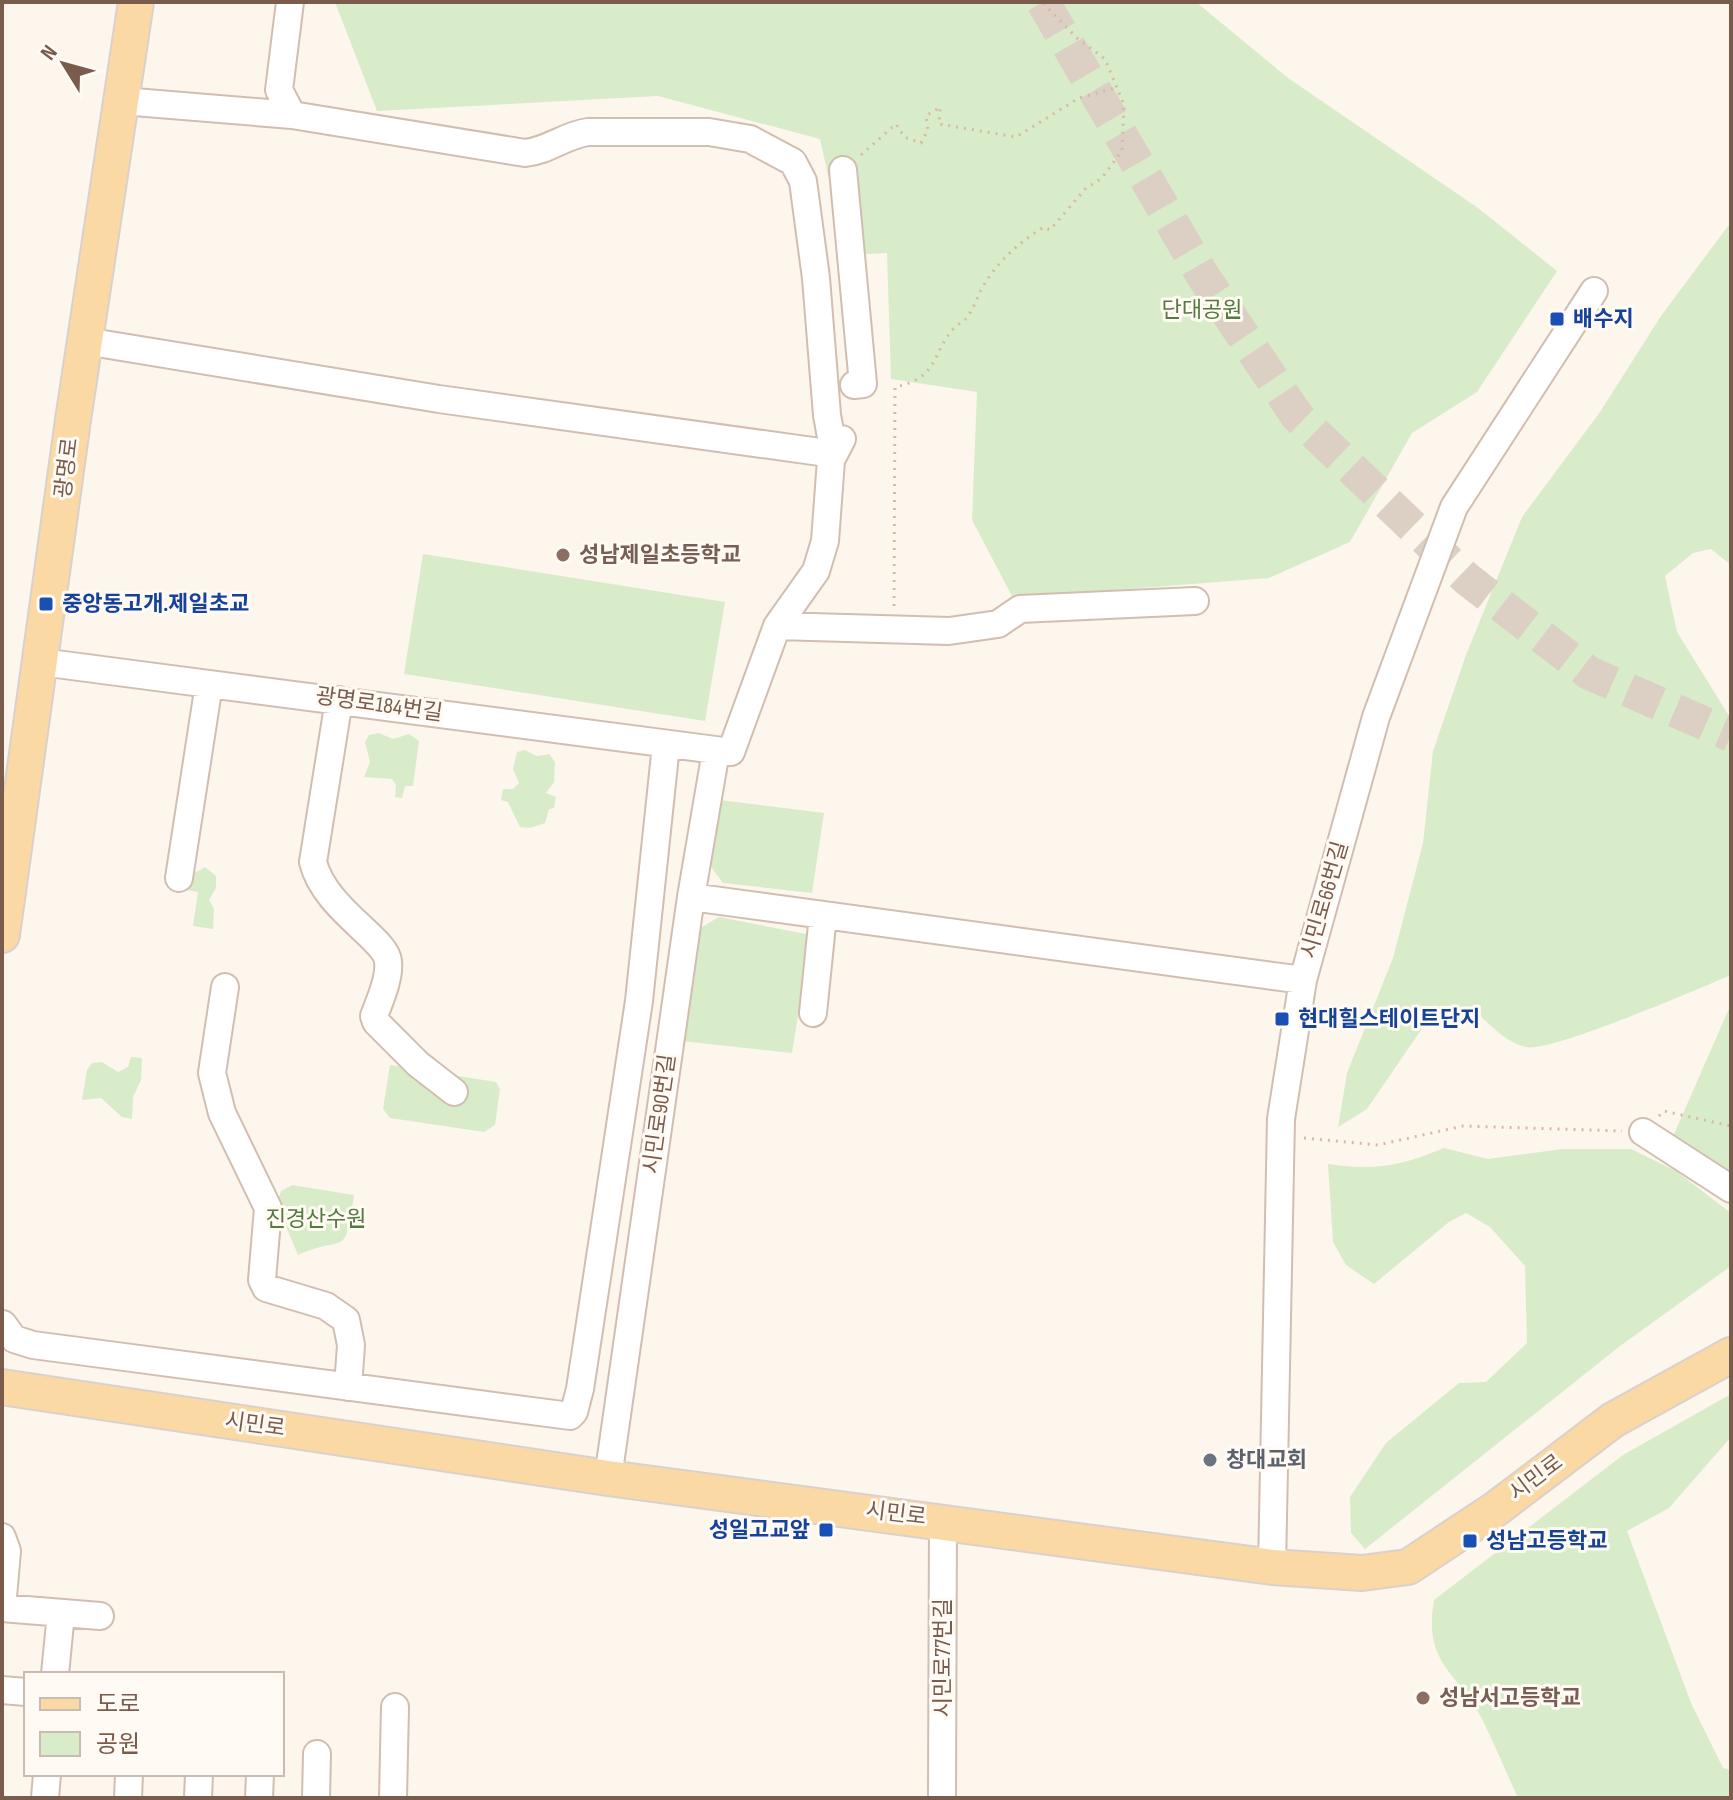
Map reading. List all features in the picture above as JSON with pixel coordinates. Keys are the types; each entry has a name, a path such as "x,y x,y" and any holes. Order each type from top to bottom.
{"main road":[{"name":"광명로","path":"2,935 136,2"},
{"name":"시민로","path":"2,1387 608,1478 943,1520 1272,1567 1362,1573 1408,1567 1497,1508 1613,1420 1731,1355"}],"street":[{"path":"290,2 279,90 292,115"},
{"path":"122,101 292,115 525,153 538,152 569,135 666,130 750,139 783,154 793,162 803,181 827,415 840,443"},
{"path":"843,170 863,384 854,385"},
{"name":"시민로66번길","path":"1272,1567 1280,1136 1303,980 1376,717 1454,507 1594,291"},
{"path":"85,341 454,401 840,443"},
{"path":"716,751 731,752 777,626 816,571 825,541 831,460 840,443"},
{"path":"777,626 949,631 998,624 1020,609 1195,601"},
{"name":"광명로184번길","path":"41,662 716,751"},
{"path":"179,878 209,684"},
{"path":"339,700 313,862 316,874 339,910 386,951 387,975 374,1016 376,1022 418,1064 454,1092"},
{"path":"3,1324 14,1339 33,1345 570,1416 574,1412 639,1001 666,745"},
{"name":"시민로90번길","path":"608,1478 691,897 716,751"},
{"path":"691,897 1303,980"},
{"path":"813,1013 823,915"},
{"path":"225,987 212,1073 222,1113 268,1208 262,1280 266,1288 326,1306 346,1320 351,1345 348,1387"},
{"path":"1643,1132 1731,1189"},
{"name":"시민로77번길","path":"942,1796 943,1520"},
{"path":"2,1537 7,1551 2,1608 100,1616"},
{"path":"55,1672 61,1613"},
{"path":"2,1690 24,1692"},
{"path":"393,1798 395,1707"},
{"path":"316,1798 317,1754"},
{"path":"45,1798 47,1776"},
{"path":"128,1798 129,1776"},
{"path":"198,1798 199,1776"},
{"path":"259,1798 260,1776"}],"path":[{"path":"894,629 895,387 914,383 928,373 953,329 967,319 982,288 1009,254 1044,227 1050,230 1086,188 1101,179 1122,151 1124,105 1105,59 1077,38 1042,2"},
{"path":"843,170 896,124 904,137 921,143 928,130 926,116 940,107 939,124 1016,137 1079,98 1118,87"},
{"path":"1664,1111 1731,1126"},
{"path":"1280,1136 1378,1145 1463,1126 1643,1132"}],"green space":[{"name":"단대공원","path":"335,2 1196,2 1288,78 1478,208 1557,271 1477,392 1412,433 1350,542 1269,578 1013,598 972,520 977,392 891,379 887,253 846,255 820,139 658,96 377,111"},
{"path":"1731,222 1731,565 1711,549 1693,553 1665,576 1677,632 1731,719 1731,975 1625,1018 1540,1046 1526,1047 1512,1042 1480,1016 1423,1027 1367,1109 1338,1127 1347,1073 1393,958 1423,843 1433,751 1466,655 1522,517 1600,412 1661,316"},
{"path":"423,554 725,602 705,721 404,674"},
{"path":"379,733 393,739 409,734 419,741 413,786 405,786 402,798 395,797 396,785 392,779 364,777 370,762 365,742 369,735"},
{"path":"525,750 537,756 549,754 555,762 554,782 546,793 556,797 554,808 549,809 545,823 530,828 520,827 508,802 501,800 503,789 513,789 519,783 513,769 517,752"},
{"path":"720,800 824,813 812,893 723,883 708,863"},
{"path":"205,867 216,876 216,888 209,900 214,909 213,929 193,926 198,892 167,887 170,876 189,869 197,872"},
{"path":"719,917 811,935 792,1053 681,1041 695,931"},
{"path":"1731,1004 1731,1190 1671,1141"},
{"path":"131,1057 142,1058 141,1080 133,1097 132,1119 122,1117 101,1098 82,1100 87,1070 92,1063 102,1062 118,1072 128,1067"},
{"path":"390,1065 496,1082 500,1089 495,1125 484,1132 390,1118 383,1109"},
{"path":"1444,1148 1488,1159 1562,1149 1631,1149 1676,1171 1731,1213 1731,1266 1620,1346 1365,1549 1351,1533 1350,1497 1386,1443 1459,1383 1486,1382 1527,1343 1525,1266 1490,1227 1466,1213 1449,1222 1374,1284 1346,1265 1333,1242 1328,1164 1360,1167 1387,1165"},
{"name":"진경산수원","path":"292,1185 354,1195 348,1229 341,1242 298,1255 277,1205 281,1191"},
{"path":"1731,1394 1731,1437 1669,1508 1627,1531 1691,1703 1723,1768 1731,1770 1731,1798 1518,1798 1482,1719 1438,1653 1433,1639 1434,1600 1623,1455"}],"tunnel":[{"path":"1043,2 1203,276 1297,416 1467,579 1589,673 1731,735"}],"place":[{"name":"배수지","path":"1557,319"},
{"name":"성남제일초등학교","path":"563,555"},
{"name":"중앙동고개.제일초교","path":"46,604"},
{"name":"현대힐스테이트단지","path":"1282,1019"},
{"name":"창대교회","path":"1210,1460"},
{"name":"성일고교앞","path":"826,1530"},
{"name":"성남고등학교","path":"1470,1541"},
{"name":"성남서고등학교","path":"1423,1698"}]}
